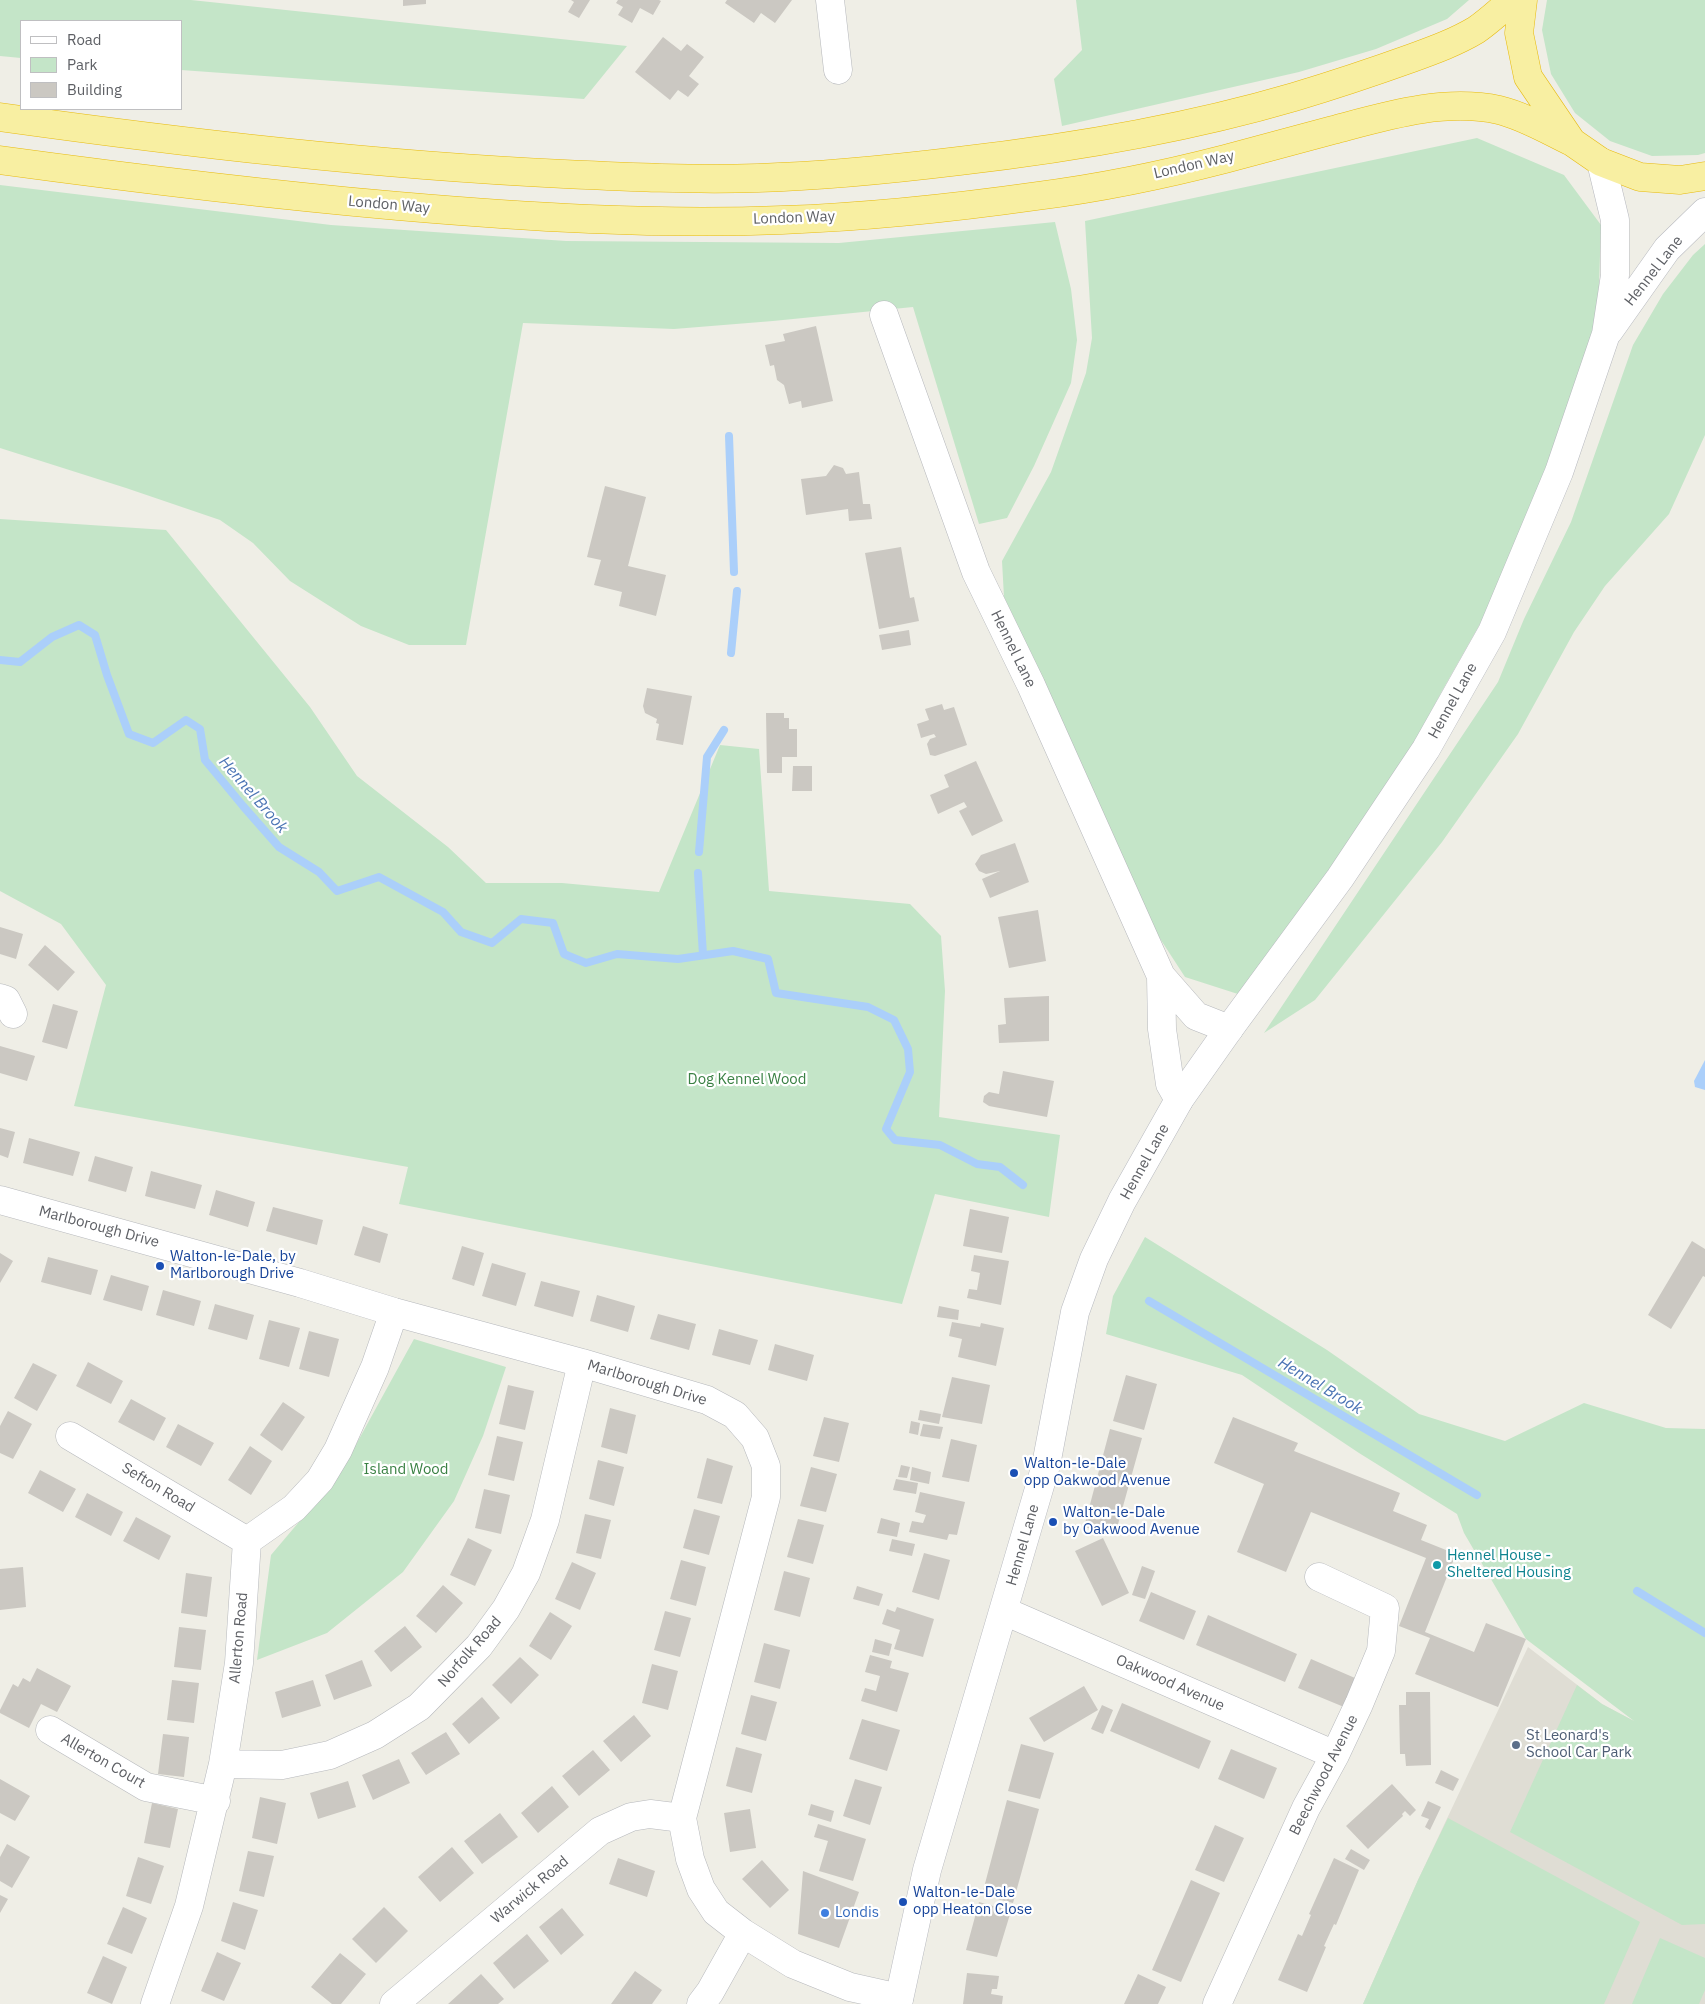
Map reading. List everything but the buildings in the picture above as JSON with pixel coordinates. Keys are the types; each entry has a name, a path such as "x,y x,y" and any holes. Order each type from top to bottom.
{"highway":[{"path":"0,117 108,132 299,154 492,170 659,178 758,178 901,168 1036,152 1137,135 1165,130 1269,104 1360,77 1446,45 1473,32 1493,18 1512,0"},
{"path":"1523,0 1519,33 1528,77 1572,142 1601,162 1640,177 1680,180 1705,176"},
{"name":"London Way","path":"0,160 203,187 486,213 642,221 772,220 910,212 1038,196 1117,183 1188,168 1392,115 1431,108 1464,107 1499,110 1536,124 1572,142"}],"street":[{"path":"830,0 838,70"},
{"name":"Hennel Lane","path":"898,2001 927,1870 1046,1465 1075,1312 1094,1259 1122,1201 1179,1100 1340,878 1426,749 1492,632 1559,472 1606,334 1615,275 1615,220 1601,162"},
{"name":"Hennel Lane","path":"1606,334 1667,249 1705,212"},
{"name":"Hennel Lane","path":"884,315 976,572 1031,685 1161,976 1196,1016 1229,1029"},
{"name":"Hennel Lane","path":"1161,976 1162,1029 1170,1084 1179,1100"},
{"name":"Marlborough Drive","path":"0,1200 300,1283 394,1312 582,1363 707,1400 735,1415 755,1438 766,1466 766,1497 682,1818 690,1859 701,1889 716,1912 743,1933 793,1964 850,1987 898,2001"},
{"path":"247,1541 294,1508 320,1480 338,1450 375,1367 394,1312"},
{"name":"Norfolk Road","path":"223,1764 282,1765 330,1756 375,1736 419,1707 479,1646 506,1609 526,1573 545,1520 582,1363"},
{"name":"Sefton Road","path":"70,1436 247,1541"},
{"name":"Allerton Road","path":"155,2004 189,1906 216,1801 239,1663 247,1541"},
{"name":"Beechwood Avenue","path":"1217,2004 1306,1808 1335,1755 1359,1704 1381,1651 1385,1608 1319,1578"},
{"name":"Oakwood Avenue","path":"1004,1611 1335,1755"},
{"name":"Allerton Court","path":"50,1730 146,1787 216,1801"},
{"name":"Warwick Road","path":"394,2004 600,1831 640,1815 650,1814 682,1818"},
{"path":"701,2004 710,1992 743,1933"}],"shaded area":[{"path":"1528,1647 1602,1704 1705,1759 1705,2004 1363,2004 1418,1880"}],"green space":[{"path":"0,0 191,0 627,46 584,99 182,70 182,20 20,20 20,58 0,56"},
{"path":"1076,0 1469,0 1447,19 1376,49 1299,72 1062,126 1054,79 1082,50"},
{"path":"1547,0 1705,0 1705,153 1698,155 1652,156 1610,141 1575,113 1551,74 1542,30"},
{"path":"1477,138 1564,175 1601,225 1598,316 1555,457 1510,571 1442,691 1392,785 1241,995 1185,977 1157,934 1004,597 1002,561 1051,472 1086,373 1092,338 1085,221"},
{"path":"0,185 331,225 566,241 839,243 1055,222 1071,289 1077,340 1071,383 1034,466 1007,518 979,524 913,307 674,329 523,323 466,645 409,645 361,626 290,581 253,543 220,520 0,448"},
{"path":"1705,244 1705,435 1669,514 1605,586 1574,632 1518,734 1442,842 1315,1000 1264,1033 1498,682 1524,619 1571,522 1633,345 1663,294 1693,255"},
{"name":"Dog Kennel Wood","path":"0,519 166,530 310,707 357,776 448,847 486,883 562,883 659,892 720,745 759,749 769,891 910,904 941,936 945,991 939,1117 1060,1135 1049,1217 935,1194 902,1304 399,1204 408,1167 74,1106 106,985 61,924 0,891"},
{"path":"1145,1237 1327,1350 1419,1414 1505,1441 1584,1403 1666,1428 1705,1429 1705,1924 1682,1925 1510,1832 1577,1685 1602,1704 1634,1721 1526,1639 1464,1533 1457,1514 1359,1453 1242,1375 1106,1334 1113,1296"},
{"name":"Island Wood","path":"414,1339 506,1367 483,1436 454,1501 403,1572 327,1633 257,1660 271,1555 326,1490 353,1450"},
{"path":"1448,1818 1640,1922 1604,2004 1363,2004 1418,1880"},
{"path":"1660,1938 1705,1958 1705,1990 1699,2004 1632,2004"}],"water":[{"path":"1705,1060 1705,1090 1695,1087 1694,1081"}],"waterway":[{"path":"729,436 734,572"},
{"path":"731,653 737,591"},
{"name":"Hennel Brook","path":"0,660 20,662 52,637 79,625 95,635 107,675 129,734 153,743 186,720 200,729 205,760 243,806 279,847 319,872 337,891 379,877 443,912 461,932 492,943 521,919 553,923 564,954 586,963 617,954 678,959 733,951 768,959 776,993 868,1007 894,1020 908,1049 910,1072 886,1129 895,1140 940,1145 977,1164 1000,1167 1023,1185"},
{"path":"699,852 707,757 724,730"},
{"path":"698,873 703,955"},
{"name":"Hennel Brook","path":"1149,1301 1477,1495"},
{"name":"Hennel Brook","path":"1637,1591 1705,1633"}],"place":[{"name":"Walton-le-Dale, by Marlborough Drive","path":"160,1266"},
{"name":"Walton-le-Dale opp Oakwood Avenue","path":"1014,1473"},
{"name":"Walton-le-Dale by Oakwood Avenue","path":"1053,1522"},
{"name":"Hennel House - Sheltered Housing","path":"1437,1565"},
{"name":"St Leonard's School Car Park","path":"1516,1745"},
{"name":"Walton-le-Dale opp Heaton Close","path":"903,1902"},
{"name":"Londis","path":"825,1913"}]}
